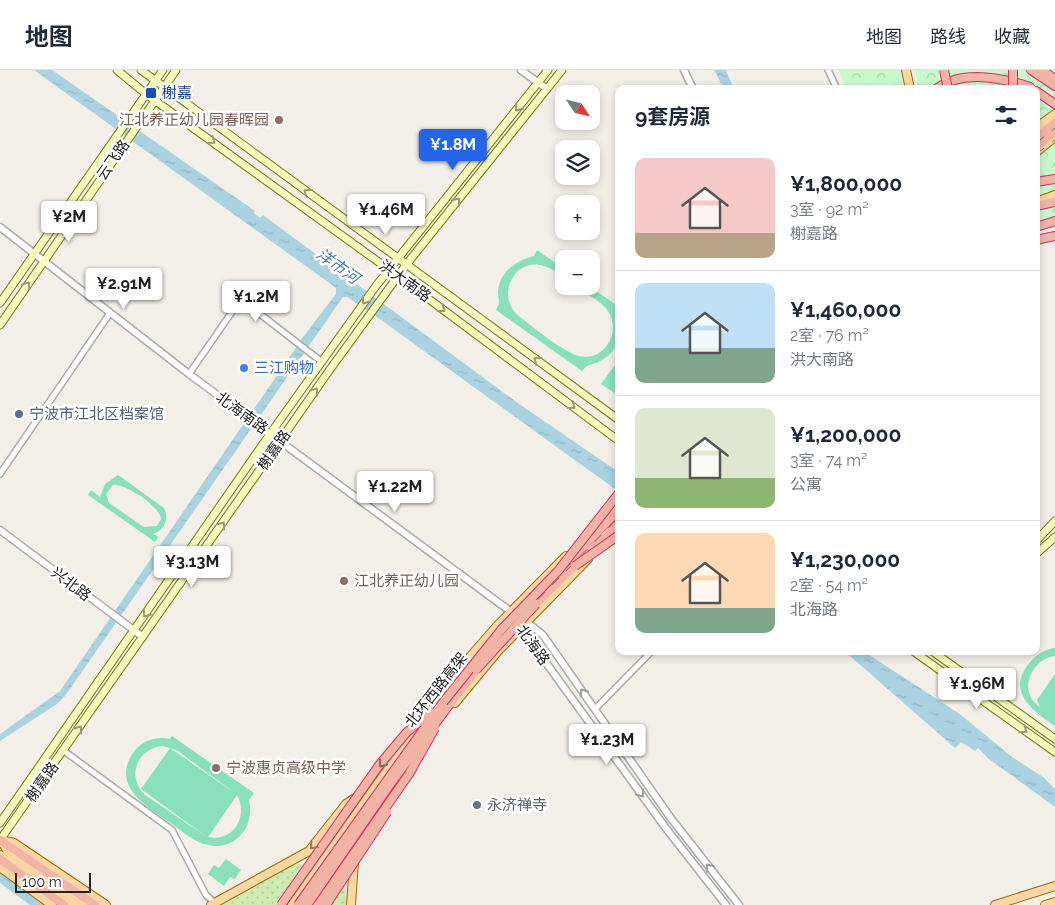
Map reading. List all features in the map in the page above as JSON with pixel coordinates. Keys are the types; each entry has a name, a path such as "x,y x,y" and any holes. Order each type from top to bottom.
{"highway":[{"path":"944,70 947,85"},
{"path":"1007,70 1028,85"},
{"path":"1013,70 1013,85"},
{"path":"1031,70 1055,86"},
{"path":"1042,70 1055,80"},
{"path":"1049,70 1055,75"},
{"path":"939,85 962,73 984,72 1021,85"},
{"path":"1040,94 1055,104"},
{"path":"1040,135 1055,123"},
{"path":"1040,144 1055,132"},
{"path":"1040,181 1055,179"},
{"path":"1040,205 1055,202"},
{"path":"1040,226 1055,221"},
{"path":"1040,239 1055,236"},
{"path":"558,571 615,498"},
{"name":"北环西路高架","path":"298,905 502,629 615,514"},
{"name":"北环西路高架","path":"307,905 443,707 496,648 615,526"},
{"path":"575,566 615,538"},
{"path":"318,905 425,748 443,707"},
{"path":"281,905 380,764 407,732 443,707"},
{"path":"326,905 371,840 398,790"},
{"path":"0,840 94,905"},
{"path":"0,859 64,905"}],"main road":[{"name":"洪大南路","path":"117,70 146,94 389,269 615,438"},
{"name":"洪大南路","path":"141,70 615,417"},
{"name":"云飞路","path":"0,303 163,70"},
{"name":"云飞路","path":"0,326 176,70"},
{"name":"榭嘉路","path":"0,823 320,360 397,258 548,70"},
{"name":"榭嘉路","path":"0,840 364,322 406,265 562,70"},
{"path":"906,70 909,85"},
{"path":"1040,125 1055,114"},
{"path":"1040,149 1055,137"},
{"path":"1040,201 1055,195"},
{"path":"292,905 470,657 510,612 615,507"},
{"path":"1040,537 1055,521"},
{"path":"313,905 403,772 445,715 498,651 615,533"},
{"path":"1040,550 1055,537"},
{"path":"920,655 1055,752"},
{"path":"938,655 1055,740"},
{"path":"213,904 309,851 346,804 373,790"},
{"path":"0,840 8,852 86,905"},
{"path":"0,840 14,843 106,905"},
{"path":"351,905 357,841"},
{"path":"0,855 75,905"},
{"path":"0,867 52,905"},
{"path":"994,905 1055,886"},
{"path":"1045,905 1055,902"}],"street":[{"path":"521,70 547,88"},
{"path":"684,70 691,85"},
{"path":"828,70 835,85"},
{"name":"北海南路","path":"0,227 35,252 189,374 510,612"},
{"path":"189,374 242,295 251,306 320,360"},
{"path":"0,474 110,313"},
{"name":"兴北路","path":"0,530 132,630 144,637"},
{"name":"北海路","path":"510,612 527,621 544,635 670,817 739,905"},
{"name":"北海路","path":"510,612 662,823 726,905"},
{"path":"596,708 648,655"},
{"path":"64,750 172,830 206,895 213,904"}],"green space":[{"path":"838,70 901,70 905,85 845,85"},
{"path":"915,70 1055,70 1055,227 1040,229 1040,85 917,85"},
{"path":"537,250 555,263 555,272 544,266 533,264 517,272 511,280 508,289 512,308 519,316 565,350 579,356 588,357 603,350 612,336 612,319 608,311 588,295 600,294 615,304 615,348 609,355 589,365 582,371 496,310 499,303 499,284 502,278 510,268 521,260 534,256"},
{"path":"615,365 615,393 601,384"},
{"path":"118,475 164,508 165,524 153,534 158,537 155,542 88,495 91,490 100,497 105,484","holes":["113,485 133,491 155,508 161,519 157,526 144,527 109,503 106,494"]},
{"path":"1055,648 1055,656 1039,663 1030,677 1028,685 1033,701 1040,707 1037,700 1055,674 1055,726 1030,706 1024,698 1020,681 1031,661 1040,654"},
{"path":"172,736 254,793 249,800 249,819 246,827 235,840 218,846 198,842 152,810 134,794 126,774 128,763 135,750 151,740 160,738 170,739","holes":["162,746 170,748 141,789 207,837 145,795 139,788 135,772 141,758 153,748","170,748 178,751 236,794","237,795 241,812 236,826 225,836 217,838 208,837"]},
{"path":"226,859 241,870 235,879 230,877 224,886 208,874 214,865 219,868"},
{"path":"298,863 303,865 302,868 277,905 217,905"},
{"path":"340,883 346,890 347,905 324,905"}],"water":[{"path":"34,70 52,70 255,211 254,213 260,218 263,215 522,406 615,470 615,489 377,317 347,297 343,297 65,696 57,704 0,741 0,734 60,691 306,333 336,294 336,288"},
{"path":"714,70 726,70 732,85 722,85"},
{"path":"848,655 869,655 961,715 1012,757 1043,777 1055,789 1055,807 989,759 978,748 975,751 961,742 955,748"},
{"path":"0,871 47,905 30,905 0,883"}],"railway":[{"path":"1040,140 1055,128"},
{"path":"1040,151 1055,140"},
{"path":"375,801 443,707 506,632 615,521"}],"place":[{"name":"榭嘉","path":"151,93"},
{"name":"江北养正幼儿园春晖园","path":"279,120"},
{"name":"三江购物","path":"244,368"},
{"name":"宁波市江北区档案馆","path":"19,414"},
{"name":"江北养正幼儿园","path":"344,581"},
{"name":"宁波惠贞高级中学","path":"216,768"},
{"name":"永济禅寺","path":"477,805"}],"water label":[{"name":"洋市河","path":"338,266"}]}
